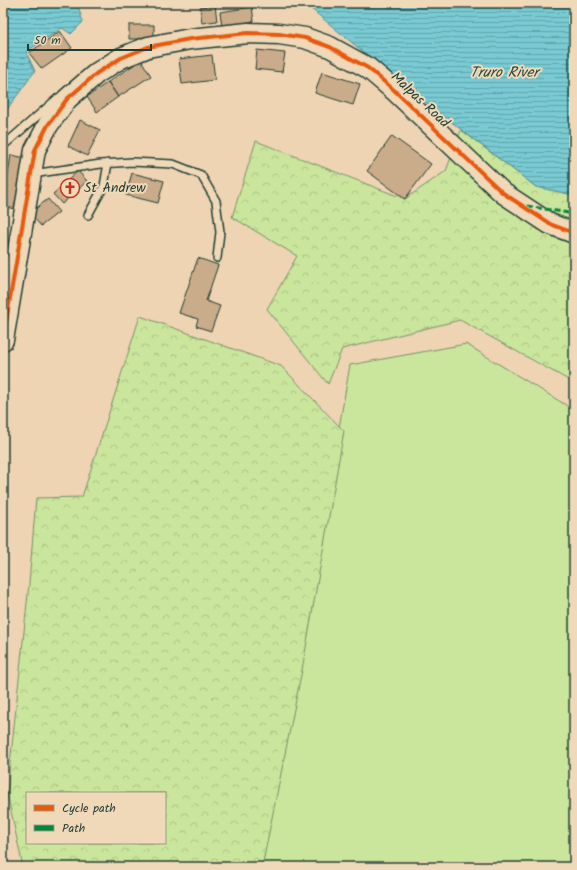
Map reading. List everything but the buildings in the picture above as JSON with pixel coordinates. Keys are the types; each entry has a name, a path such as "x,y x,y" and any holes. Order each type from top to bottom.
{"street":[{"name":"Malpas Road","path":"3,340 35,150 48,125 67,99 97,73 121,58 148,47 190,39 248,33 279,34 305,38 330,47 368,68 394,90 503,193 550,224 574,232"}],"lane":[{"path":"3,146 80,79 93,77"},
{"path":"31,175 108,163 132,162 174,164 201,175 216,201 220,232 217,258"},
{"path":"88,215 104,186 108,163"}],"green space":[{"path":"461,130 536,187 574,195 574,383 460,320 342,349 328,384 267,309 297,256 232,217 256,141 405,199 446,171"},
{"path":"140,316 281,366 344,431 302,670 262,867 23,867 7,793 29,584 36,498 82,497"},
{"path":"466,344 569,407 574,422 574,867 262,867 350,365"}],"water":[{"path":"3,3 77,3 83,22 71,34 62,28 26,52 35,71 3,115"},
{"name":"Truro River","path":"304,3 574,3 574,195 536,187 403,85"}],"marked path":[{"path":"527,206 574,214"}],"cycle path":[{"path":"3,340 35,150 48,125 67,99 97,73 121,58 148,47 190,39 248,33 279,34 305,38 330,47 368,68 394,90 503,193 550,224 574,233"}],"place":[{"name":"St Andrew","path":"70,188"}]}
